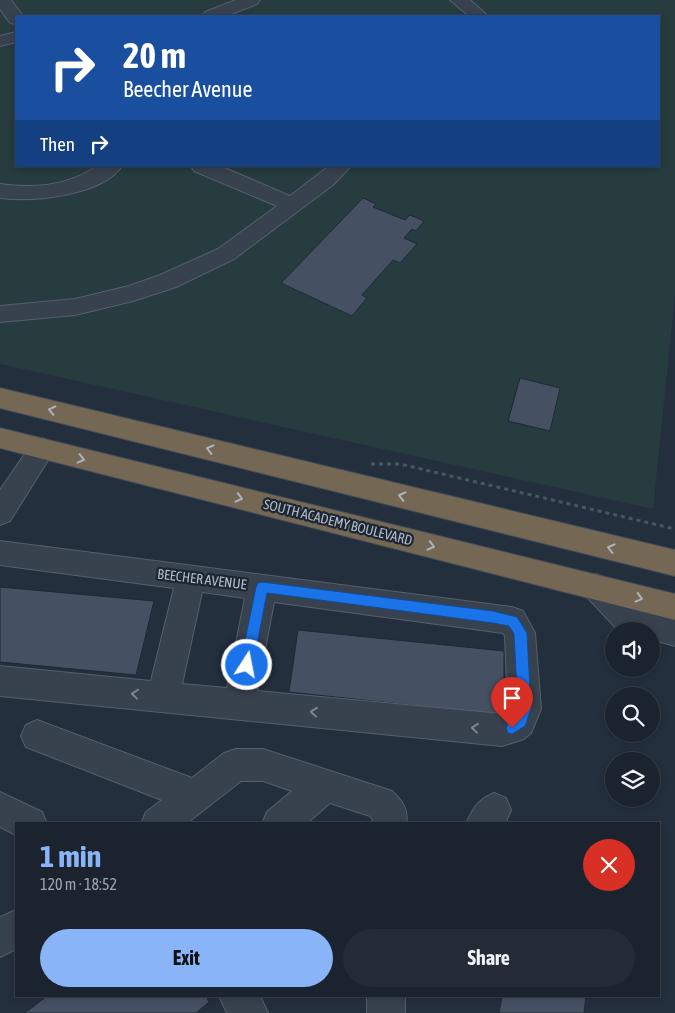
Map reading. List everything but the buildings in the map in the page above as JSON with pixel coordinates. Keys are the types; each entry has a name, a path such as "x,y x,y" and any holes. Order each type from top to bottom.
{"highway":[{"path":"0,398 675,563"},
{"name":"SOUTH ACADEMY BOULEVARD","path":"0,438 675,607"}],"street":[{"path":"2,0 5,7 15,17"},
{"path":"214,15 251,0"},
{"path":"458,0 478,15"},
{"path":"0,41 15,37"},
{"path":"0,191 52,192 84,182 110,167"},
{"path":"203,167 293,205"},
{"path":"0,314 75,307 133,293 168,280 226,254 293,205 340,167"},
{"path":"0,513 42,449"},
{"name":"BEECHER AVENUE","path":"0,554 493,617 512,621 520,633 525,709 520,722 512,728 502,730 239,705"},
{"path":"163,697 191,578"},
{"path":"0,681 239,705 262,587"},
{"path":"596,587 629,620 675,632"},
{"path":"38,736 195,796"},
{"path":"161,822 236,765 263,764 380,803 391,814 390,822"},
{"path":"281,822 326,785"},
{"path":"0,809 26,822"},
{"path":"239,997 249,1013"},
{"path":"386,997 386,1013"}],"green space":[{"path":"0,0 675,0 675,295 653,509 0,364"}],"route":[{"path":"247,665 262,587 512,621 518,626 520,633 525,709 520,722 512,728"}]}
